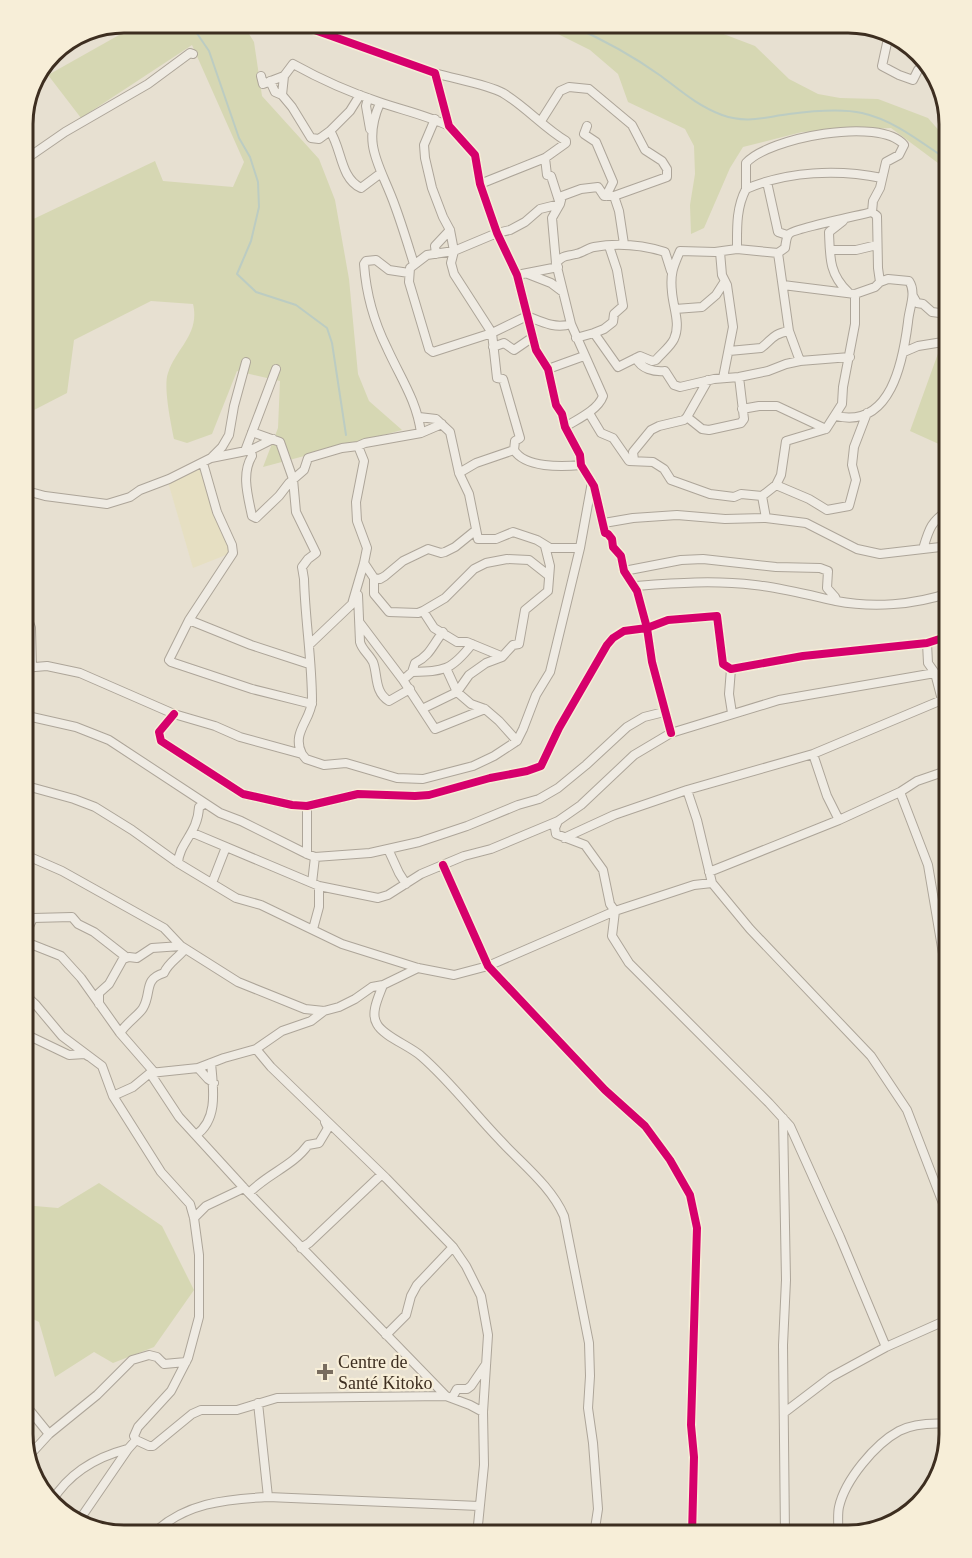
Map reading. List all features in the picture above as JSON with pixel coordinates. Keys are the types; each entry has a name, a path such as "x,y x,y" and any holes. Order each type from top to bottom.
{"street":[{"path":"323,33 435,74 499,91 519,103 550,131 567,142 545,158 480,184"},
{"path":"887,42 882,66 914,80 920,68"},
{"path":"33,154 65,132 148,84 190,53 194,54"},
{"path":"282,95 284,76 293,64 364,97 435,119 449,126 475,155 480,184 497,233 518,275 536,350 548,369 556,405 580,455 581,465 592,482 605,533 612,539 613,547 621,556 624,571 635,586 648,628 652,662 671,733"},
{"path":"435,74 449,126"},
{"path":"261,76 263,84 284,76"},
{"path":"270,81 275,92 282,95 292,107 311,138 319,139 330,131 364,97"},
{"path":"541,121 560,91 569,87 578,87 589,89 632,125 645,150 662,161 669,174 664,179 610,196"},
{"path":"364,97 372,134"},
{"path":"380,103 372,124 374,150 414,264"},
{"path":"435,119 424,145 425,158 436,198 450,230 454,251 451,263 454,274 492,333 497,378 503,379 520,438 515,441 514,450 522,459 543,464 562,467 581,465"},
{"path":"587,126 584,134 596,141 614,182 610,196"},
{"path":"330,131 348,176 354,185 361,188 366,187 381,173"},
{"path":"737,249 737,220 746,189 745,168 750,159 776,147 824,133 861,132 882,135 899,140 904,145 898,156 886,162 880,188 873,201 872,213"},
{"path":"545,158 547,175 551,176 560,204"},
{"path":"746,189 767,182 831,172 882,178"},
{"path":"767,182 778,232 787,235"},
{"path":"565,427 589,413 603,399 603,396 571,324 557,265 552,218 562,196 581,189 598,187 610,196 619,211 624,244"},
{"path":"435,250 454,251 518,226 540,209 560,204"},
{"path":"594,333 617,366 640,356 652,361 656,360 674,339 677,325 672,273 674,263 682,250 720,252 737,249 778,253 785,248 787,235 791,231 872,213 877,216 880,282"},
{"path":"589,413 601,433 613,438 627,460 653,462 664,470 671,480 710,494 734,497 741,494 762,496 776,485 784,464 783,454 786,441 826,429 842,404 855,324 851,293 833,273 829,232 847,218"},
{"path":"450,230 435,250 414,264 409,273 409,282 431,351 435,352 492,333 527,316"},
{"path":"518,275 557,265 567,255 595,247 624,244 665,252 672,273"},
{"path":"830,250 856,250 877,244"},
{"path":"576,338 609,326 614,314 623,306 617,270 609,246"},
{"path":"720,252 733,327 723,378"},
{"path":"778,253 789,331 800,361"},
{"path":"409,273 389,270 376,260 366,261 364,264 369,298 386,346 419,417 421,433"},
{"path":"527,274 551,283 563,292"},
{"path":"783,285 851,293 874,287 888,279 909,281 917,303 923,304 932,312 939,313"},
{"path":"675,309 702,307 716,295 725,281"},
{"path":"836,416 850,419 867,413 887,397 900,368 913,296"},
{"path":"527,316 543,325 554,324 563,327 571,324"},
{"path":"729,351 761,348 769,338 789,331"},
{"path":"493,347 504,343 514,350 533,337"},
{"path":"904,352 918,346 939,343"},
{"path":"548,369 584,356"},
{"path":"636,358 648,369 657,372 665,371 674,385 680,387 708,380 768,372 800,361 850,357"},
{"path":"33,493 107,504 130,497 140,490 203,463 222,447 229,435 246,362"},
{"path":"276,369 252,432 248,450 252,456 247,463 246,480 254,518 270,506 293,479 304,470 307,458 367,442 421,433 442,424"},
{"path":"687,417 702,429 716,430 741,423 744,419 739,377"},
{"path":"634,460 633,452 651,430 684,420 687,417 708,380"},
{"path":"742,409 777,406 826,429"},
{"path":"776,485 809,499 827,510 849,506 856,480 852,465 854,447 867,413"},
{"path":"419,417 435,418 450,432 459,473 469,494 479,539 496,539 513,532 555,549 580,548"},
{"path":"252,432 280,442 293,479 296,512 316,553 302,567 312,704 299,732 300,751 306,759 324,765 346,764 397,778 423,779 473,766 517,741 536,695 550,672 580,548 592,482"},
{"path":"211,458 248,450 273,439"},
{"path":"309,645 348,609 364,563 367,548 357,521 356,502 364,461 358,446"},
{"path":"459,473 474,464 514,450"},
{"path":"203,463 217,512 232,545 233,554 189,620 169,660 252,689 312,704"},
{"path":"762,496 766,518"},
{"path":"604,523 633,518 677,515 725,519 766,518 806,523 857,549 880,554 939,547"},
{"path":"922,549 928,530 939,517"},
{"path":"374,578 380,579 386,576 403,561 428,549 441,553 456,547 476,530"},
{"path":"422,709 457,692 469,675 486,663 502,657 513,645 519,644 525,610 548,591 550,567 545,546"},
{"path":"364,563 374,578 373,591 387,610 418,613 445,598 454,586 474,569 486,563 507,559 529,560 548,574"},
{"path":"624,571 681,560 703,559 776,567 820,567 828,571 827,588 837,601"},
{"path":"635,586 722,582 757,585 837,601 881,605 927,600 939,596"},
{"path":"357,587 361,647 373,662 376,680 385,699 389,702 410,689"},
{"path":"423,611 434,628 457,642 472,644 502,657"},
{"path":"174,714 159,732 161,741 243,794 282,804 307,806 358,794 429,795 490,778 538,768 545,762 559,728 607,645 624,631 648,628 668,620 717,616 723,664 731,669 803,656 927,643 939,639"},
{"path":"189,620 251,645 309,664"},
{"path":"360,623 410,689 436,730 485,709"},
{"path":"412,672 412,666 429,653 443,632"},
{"path":"927,643 928,663 939,682"},
{"path":"403,680 412,672 430,672 446,668 463,655 472,644"},
{"path":"33,668 48,666 80,673 174,714 215,726 240,737 302,754"},
{"path":"446,668 457,692 471,704 485,709 517,741"},
{"path":"731,669 729,694 732,713"},
{"path":"193,833 315,884 378,898 388,895 421,874 464,856 491,849 558,821 581,805 634,755 671,733 779,700 935,673"},
{"path":"564,838 614,815 687,790 813,754 939,702"},
{"path":"33,717 76,727 109,741 204,804 311,855 370,853 388,849 467,826 518,805 539,800 577,773 627,728 644,717 664,712"},
{"path":"813,754 838,820"},
{"path":"709,872 838,820 900,792 917,781 939,774"},
{"path":"33,788 95,807 178,863 236,898 261,905 313,928 342,944 418,968 454,975 488,966 615,911 694,885 712,883"},
{"path":"687,790 697,820 712,883 750,929 870,1056 887,1079 907,1110 939,1190"},
{"path":"900,792 928,865 939,927"},
{"path":"178,863 178,854 193,833 199,807 204,804"},
{"path":"307,806 311,855 319,907 313,928"},
{"path":"558,821 555,828 556,834 585,845 603,870 610,904 615,911 612,936 629,963 790,1126 886,1347"},
{"path":"212,883 226,847"},
{"path":"388,849 406,884"},
{"path":"33,858 62,871 164,927 183,948 238,982 305,1009 324,1011"},
{"path":"443,865 488,966 605,1090 645,1126 670,1160 690,1195 697,1228 691,1425 694,1457 692,1525"},
{"path":"33,918 72,917 78,924 94,932 126,957 138,958 152,948 183,948"},
{"path":"33,944 61,956 81,978 120,1033 152,1072 179,1117 301,1248 449,1397 483,1412"},
{"path":"120,1033 129,1020 143,1009 150,981 155,975 164,973 168,965 178,958 183,948"},
{"path":"99,1005 99,993 109,984 120,962 126,957"},
{"path":"113,1096 133,1087 152,1072 198,1068 256,1049 282,1031 311,1021 324,1011 355,999 372,987 383,985 418,968"},
{"path":"383,985 374,1015 378,1028 419,1053 445,1078 550,1191 564,1216 589,1344 588,1408 598,1509 596,1525"},
{"path":"33,1002 62,1036 102,1065 113,1096 161,1172 190,1204 194,1218 199,1255 199,1317 186,1362 171,1391 138,1427 134,1436 136,1440"},
{"path":"305,1009 311,1021"},
{"path":"33,1038 69,1055 85,1054 102,1065"},
{"path":"256,1049 453,1247 466,1266 481,1296 488,1335 483,1412 484,1465 478,1525"},
{"path":"196,1135 204,1129 212,1109 215,1088 212,1063"},
{"path":"198,1068 214,1083"},
{"path":"783,1117 786,1280 783,1345 785,1525"},
{"path":"194,1218 206,1206 258,1184 301,1155 308,1145 318,1143 328,1128 323,1118"},
{"path":"301,1248 381,1175"},
{"path":"386,1335 406,1315 412,1292 417,1285 453,1247"},
{"path":"785,1412 831,1377 886,1347 939,1324"},
{"path":"35,1450 49,1434 136,1358 148,1355 157,1357 164,1364 186,1362"},
{"path":"136,1440 153,1446 192,1414 201,1410 237,1410 277,1398 449,1397 457,1389 467,1389 471,1386 487,1362"},
{"path":"258,1403 268,1497"},
{"path":"33,1415 49,1434"},
{"path":"838,1525 839,1507 864,1460 898,1431 911,1426 939,1425"},
{"path":"83,1515 136,1440"},
{"path":"56,1495 64,1483 87,1466 103,1456 128,1449"},
{"path":"164,1525 172,1518 201,1506 242,1498 268,1497 479,1506"}],"shaded area":[{"path":"201,469 231,553 193,568 168,482"}],"green space":[{"path":"122,33 248,33 254,42 262,96 319,159 335,200 349,279 358,374 369,401 402,430 263,467 278,428 280,381 237,371 212,434 187,443 174,439 168,405 167,379 172,364 191,332 193,304 151,301 74,340 67,393 34,410 33,219 155,161 163,181 233,187 244,162 192,45 81,118 48,75"},
{"path":"556,33 721,33 755,46 789,79 818,94 840,98 878,99 928,118 939,131 939,164 891,128 802,132 743,147 730,168 704,228 691,234 690,205 695,174 694,146 685,129 628,102 618,74 590,50"},
{"path":"939,351 939,444 910,431"},
{"path":"99,1183 162,1226 194,1290 154,1347 113,1363 94,1352 55,1377 39,1322 33,1319 33,1206 58,1208"}],"waterway":[{"path":"197,33 209,51 239,138 250,157 258,182 259,207 251,241 237,274 256,292 296,305 327,328 332,343 346,435"},
{"path":"586,33 628,55 697,103 722,115 748,119 826,110 862,113 885,121 939,154"}],"cycle path":[{"path":"323,33 435,73 449,126 475,155 480,184 497,233 517,275 536,350 548,369 556,405 580,455 581,465 594,486 605,533 612,539 613,547 621,556 624,571 637,591 647,628 652,662 671,733"},
{"path":"174,714 159,732 161,741 243,794 307,806 358,794 429,795 541,766 559,728 607,645 624,631 647,628 668,620 717,616 723,664 731,669 803,656 927,643 939,639"},
{"path":"443,865 488,966 605,1090 645,1126 670,1160 690,1195 697,1228 691,1425 694,1457 692,1525"}],"place":[{"name":"Centre de Santé Kitoko","path":"325,1372"}]}
